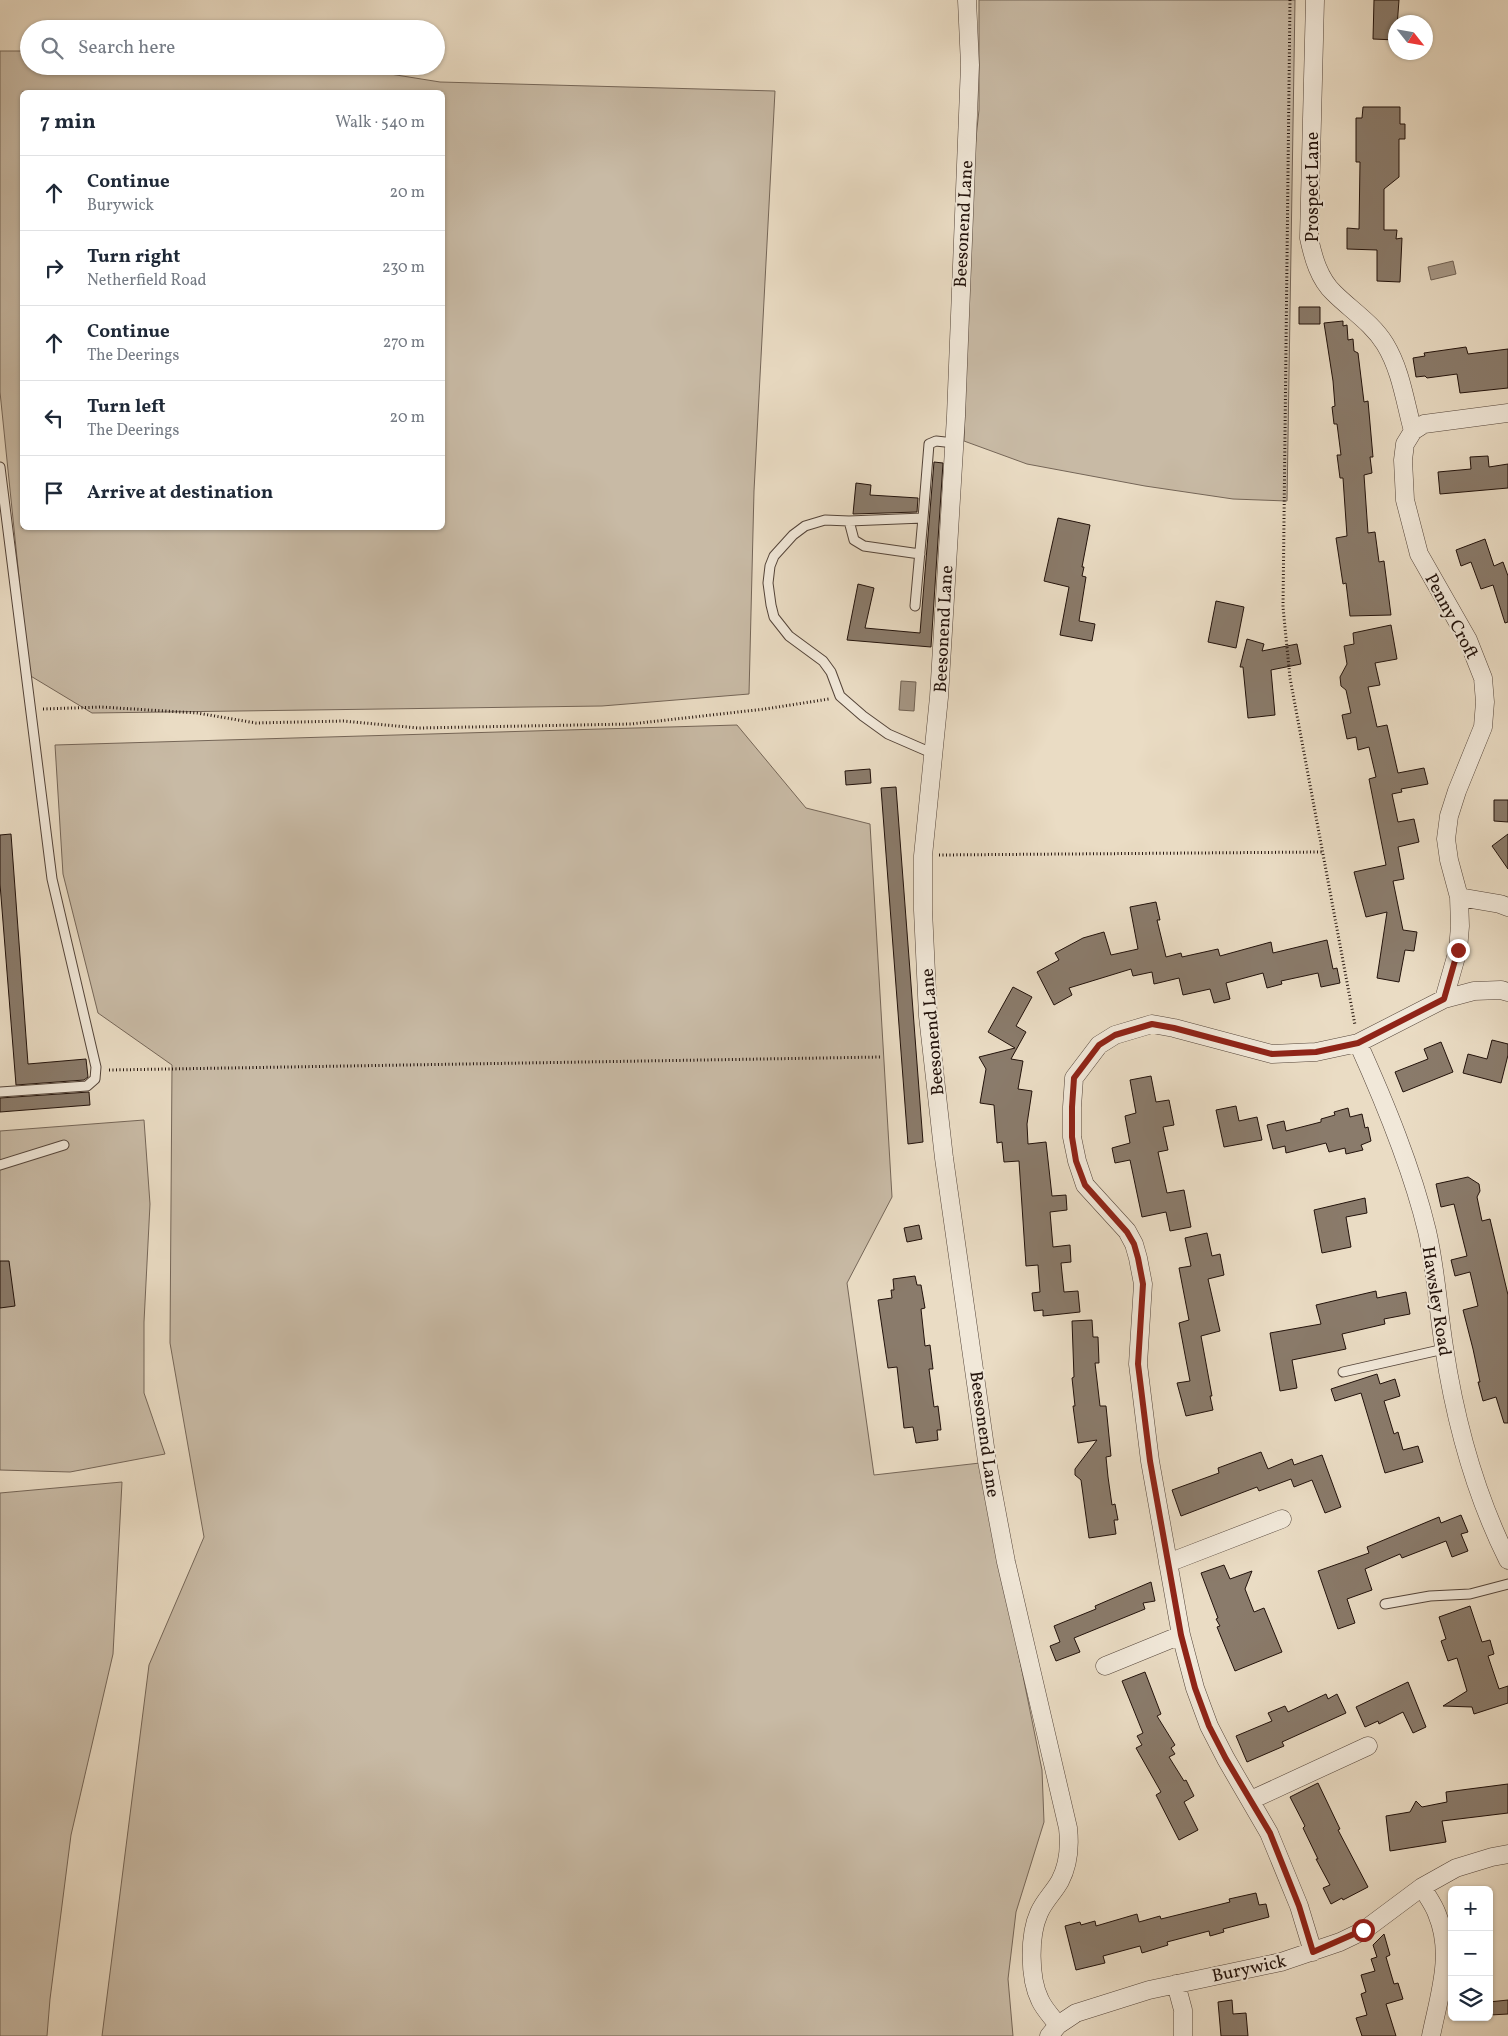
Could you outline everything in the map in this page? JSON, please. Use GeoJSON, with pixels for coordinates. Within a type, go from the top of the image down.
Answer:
{"type":"FeatureCollection","features":[{"type":"Feature","properties":{"kind":"street","name":"Beesonend Lane"},"geometry":{"type":"LineString","coordinates":[[967,0],[970,65],[954,444],[939,697],[923,856],[923,910],[928,1016],[944,1158],[987,1461],[1006,1562],[1070,1843],[1068,1861],[1061,1879],[1040,1912],[1035,1926],[1032,1946],[1035,1988],[1053,2030]]}},
{"type":"Feature","properties":{"kind":"street","name":"Prospect Lane"},"geometry":{"type":"LineString","coordinates":[[1315,0],[1309,238],[1313,258],[1332,291],[1368,323],[1384,343],[1396,365],[1413,431]]}},
{"type":"Feature","properties":{"kind":"street"},"geometry":{"type":"LineString","coordinates":[[1413,431],[1424,424],[1508,413]]}},
{"type":"Feature","properties":{"kind":"street","name":"Penny Croft"},"geometry":{"type":"LineString","coordinates":[[1413,431],[1405,444],[1403,460],[1405,492],[1419,554],[1468,640],[1483,678],[1485,702],[1483,727],[1449,816],[1446,839],[1449,860],[1460,897],[1458,950],[1444,999]]}},
{"type":"Feature","properties":{"kind":"street"},"geometry":{"type":"LineString","coordinates":[[1460,897],[1508,907]]}},
{"type":"Feature","properties":{"kind":"street"},"geometry":{"type":"LineString","coordinates":[[1313,1952],[1270,1833],[1226,1759],[1209,1726],[1195,1688],[1181,1635],[1150,1461],[1138,1364],[1143,1284],[1134,1244],[1127,1232],[1085,1185],[1076,1161],[1072,1137],[1074,1078],[1099,1045],[1115,1035],[1152,1024],[1272,1054],[1316,1052],[1358,1043],[1444,999],[1474,991],[1501,990],[1508,992]]}},
{"type":"Feature","properties":{"kind":"street","name":"Hawsley Road"},"geometry":{"type":"LineString","coordinates":[[1358,1043],[1386,1110],[1417,1195],[1434,1268],[1444,1348],[1462,1435],[1473,1473],[1508,1560]]}},
{"type":"Feature","properties":{"kind":"street"},"geometry":{"type":"LineString","coordinates":[[1168,1562],[1282,1519]]}},
{"type":"Feature","properties":{"kind":"street"},"geometry":{"type":"LineString","coordinates":[[1105,1666],[1181,1635]]}},
{"type":"Feature","properties":{"kind":"street"},"geometry":{"type":"LineString","coordinates":[[1251,1800],[1368,1746]]}},
{"type":"Feature","properties":{"kind":"street","name":"Burywick"},"geometry":{"type":"LineString","coordinates":[[1053,2030],[1076,2012],[1149,1990],[1281,1962],[1313,1952],[1363,1930],[1422,1887],[1456,1868],[1508,1854]]}},
{"type":"Feature","properties":{"kind":"street"},"geometry":{"type":"LineString","coordinates":[[1422,1887],[1437,1914],[1446,1954],[1444,1976],[1431,2036]]}},
{"type":"Feature","properties":{"kind":"street"},"geometry":{"type":"LineString","coordinates":[[1176,1984],[1182,2010],[1183,2036]]}},
{"type":"Feature","properties":{"kind":"lane"},"geometry":{"type":"LineString","coordinates":[[915,606],[928,444],[936,441],[954,444]]}},
{"type":"Feature","properties":{"kind":"lane"},"geometry":{"type":"LineString","coordinates":[[0,467],[52,879],[96,1067],[95,1079],[87,1086],[0,1092]]}},
{"type":"Feature","properties":{"kind":"lane"},"geometry":{"type":"LineString","coordinates":[[923,518],[825,520],[804,526],[774,556],[770,566],[768,583],[770,605],[774,617],[789,636],[823,661],[831,672],[840,696],[888,734],[934,754]]}},
{"type":"Feature","properties":{"kind":"lane"},"geometry":{"type":"LineString","coordinates":[[849,521],[854,540],[864,546],[920,554]]}},
{"type":"Feature","properties":{"kind":"lane"},"geometry":{"type":"LineString","coordinates":[[0,1165],[64,1145]]}},
{"type":"Feature","properties":{"kind":"lane"},"geometry":{"type":"LineString","coordinates":[[1343,1372],[1444,1348]]}},
{"type":"Feature","properties":{"kind":"lane"},"geometry":{"type":"LineString","coordinates":[[1385,1604],[1430,1596],[1470,1594],[1508,1584]]}},
{"type":"Feature","properties":{"kind":"path"},"geometry":{"type":"LineString","coordinates":[[1290,0],[1283,606],[1290,678],[1358,1043]]}},
{"type":"Feature","properties":{"kind":"path"},"geometry":{"type":"LineString","coordinates":[[30,710],[101,707],[197,713],[256,723],[344,722],[427,728],[631,724],[802,704],[840,696]]}},
{"type":"Feature","properties":{"kind":"path"},"geometry":{"type":"LineString","coordinates":[[923,856],[1323,852]]}},
{"type":"Feature","properties":{"kind":"path"},"geometry":{"type":"LineString","coordinates":[[96,1067],[123,1070],[881,1057]]}},
{"type":"Feature","properties":{"kind":"shaded area"},"geometry":{"type":"Polygon","coordinates":[[[979,0],[1295,0],[1287,501],[1233,499],[1145,486],[1027,464],[964,441],[971,185],[979,110],[979,0]]]}},
{"type":"Feature","properties":{"kind":"shaded area"},"geometry":{"type":"Polygon","coordinates":[[[0,51],[20,51],[20,75],[396,75],[440,82],[775,91],[754,491],[749,694],[602,706],[92,713],[29,675],[0,392],[0,51]]]}},
{"type":"Feature","properties":{"kind":"shaded area"},"geometry":{"type":"Polygon","coordinates":[[[1453,261],[1456,274],[1431,280],[1428,267],[1453,261]]]}},
{"type":"Feature","properties":{"kind":"shaded area"},"geometry":{"type":"Polygon","coordinates":[[[901,681],[916,682],[914,711],[899,710],[901,681]]]}},
{"type":"Feature","properties":{"kind":"shaded area"},"geometry":{"type":"Polygon","coordinates":[[[737,725],[806,808],[870,824],[892,1197],[847,1283],[874,1475],[980,1463],[1042,1770],[1044,1822],[1016,1912],[1008,1979],[1013,2036],[102,2036],[149,1665],[204,1537],[170,1343],[172,1065],[98,1013],[63,874],[55,745],[737,725]]]}},
{"type":"Feature","properties":{"kind":"shaded area"},"geometry":{"type":"Polygon","coordinates":[[[144,1120],[150,1204],[144,1322],[144,1393],[165,1454],[70,1472],[0,1470],[0,1131],[144,1120]]]}},
{"type":"Feature","properties":{"kind":"shaded area"},"geometry":{"type":"Polygon","coordinates":[[[122,1482],[113,1654],[71,1835],[47,2036],[0,2036],[0,1493],[122,1482]]]}},
{"type":"Feature","properties":{"kind":"building"},"geometry":{"type":"Polygon","coordinates":[[[1374,0],[1399,0],[1398,15],[1388,15],[1388,40],[1373,39],[1374,0]]]}},
{"type":"Feature","properties":{"kind":"building"},"geometry":{"type":"Polygon","coordinates":[[[1363,107],[1400,107],[1400,124],[1405,124],[1405,139],[1399,139],[1399,177],[1384,189],[1384,230],[1397,230],[1396,239],[1402,238],[1400,282],[1377,281],[1377,250],[1347,249],[1347,228],[1359,229],[1360,162],[1356,162],[1356,118],[1362,118],[1363,107]]]}},
{"type":"Feature","properties":{"kind":"building"},"geometry":{"type":"Polygon","coordinates":[[[1299,307],[1320,307],[1320,324],[1299,324],[1299,307]]]}},
{"type":"Feature","properties":{"kind":"building"},"geometry":{"type":"Polygon","coordinates":[[[1343,321],[1343,326],[1347,325],[1348,340],[1353,339],[1354,351],[1358,353],[1364,402],[1368,401],[1373,457],[1370,457],[1372,473],[1364,475],[1368,533],[1375,532],[1379,562],[1384,561],[1391,615],[1350,616],[1346,583],[1343,584],[1336,538],[1347,536],[1343,478],[1340,478],[1337,455],[1341,455],[1337,424],[1334,424],[1332,407],[1335,406],[1333,381],[1324,323],[1343,321]]]}},
{"type":"Feature","properties":{"kind":"building"},"geometry":{"type":"Polygon","coordinates":[[[1466,347],[1468,354],[1508,349],[1508,388],[1460,393],[1457,374],[1427,378],[1425,376],[1416,377],[1413,358],[1425,356],[1424,353],[1466,347]]]}},
{"type":"Feature","properties":{"kind":"building"},"geometry":{"type":"Polygon","coordinates":[[[1488,456],[1489,467],[1508,464],[1508,488],[1440,494],[1438,472],[1471,469],[1470,457],[1488,456]]]}},
{"type":"Feature","properties":{"kind":"building"},"geometry":{"type":"Polygon","coordinates":[[[934,462],[943,463],[931,647],[847,640],[858,584],[874,588],[865,628],[920,633],[934,462]]]}},
{"type":"Feature","properties":{"kind":"building"},"geometry":{"type":"Polygon","coordinates":[[[856,483],[871,485],[870,495],[918,498],[917,512],[853,514],[856,483]]]}},
{"type":"Feature","properties":{"kind":"building"},"geometry":{"type":"Polygon","coordinates":[[[1058,518],[1090,525],[1082,567],[1084,567],[1082,576],[1086,577],[1079,621],[1095,624],[1092,641],[1060,635],[1069,587],[1044,581],[1058,518]]]}},
{"type":"Feature","properties":{"kind":"building"},"geometry":{"type":"Polygon","coordinates":[[[1485,539],[1494,566],[1503,562],[1508,576],[1508,622],[1505,623],[1493,585],[1481,589],[1471,562],[1461,566],[1456,550],[1485,539]]]}},
{"type":"Feature","properties":{"kind":"building"},"geometry":{"type":"Polygon","coordinates":[[[1216,601],[1244,607],[1236,648],[1208,642],[1216,601]]]}},
{"type":"Feature","properties":{"kind":"building"},"geometry":{"type":"Polygon","coordinates":[[[1391,625],[1397,659],[1375,663],[1380,685],[1368,687],[1377,727],[1387,725],[1398,773],[1424,768],[1428,784],[1401,789],[1402,792],[1392,794],[1398,822],[1414,819],[1419,842],[1398,847],[1404,879],[1393,881],[1403,930],[1417,932],[1414,951],[1405,950],[1399,982],[1377,978],[1387,912],[1366,917],[1354,872],[1386,865],[1369,779],[1376,777],[1369,747],[1358,750],[1356,737],[1347,739],[1342,715],[1351,713],[1346,690],[1341,686],[1340,677],[1347,664],[1344,646],[1354,644],[1353,633],[1391,625]]]}},
{"type":"Feature","properties":{"kind":"building"},"geometry":{"type":"Polygon","coordinates":[[[1247,639],[1264,644],[1262,651],[1297,644],[1301,664],[1271,670],[1275,715],[1248,718],[1243,667],[1240,667],[1247,639]]]}},
{"type":"Feature","properties":{"kind":"building"},"geometry":{"type":"Polygon","coordinates":[[[870,769],[871,783],[846,785],[845,771],[870,769]]]}},
{"type":"Feature","properties":{"kind":"building"},"geometry":{"type":"Polygon","coordinates":[[[896,787],[923,1142],[908,1144],[881,788],[896,787]]]}},
{"type":"Feature","properties":{"kind":"building"},"geometry":{"type":"Polygon","coordinates":[[[1494,800],[1508,800],[1508,822],[1494,821],[1494,800]]]}},
{"type":"Feature","properties":{"kind":"building"},"geometry":{"type":"Polygon","coordinates":[[[11,834],[28,1064],[86,1059],[88,1077],[84,1080],[16,1085],[0,884],[0,835],[11,834]]]}},
{"type":"Feature","properties":{"kind":"building"},"geometry":{"type":"Polygon","coordinates":[[[1508,834],[1508,869],[1492,846],[1508,834]]]}},
{"type":"Feature","properties":{"kind":"building"},"geometry":{"type":"Polygon","coordinates":[[[1156,902],[1160,920],[1157,920],[1166,957],[1181,953],[1182,957],[1218,949],[1220,956],[1271,942],[1273,953],[1327,940],[1333,969],[1337,968],[1340,983],[1321,987],[1318,973],[1281,981],[1282,984],[1267,988],[1263,973],[1226,983],[1230,999],[1214,1003],[1210,989],[1183,995],[1179,978],[1154,984],[1152,972],[1133,976],[1131,969],[1069,988],[1072,995],[1054,1005],[1037,972],[1059,960],[1055,953],[1083,938],[1104,932],[1111,955],[1138,949],[1130,907],[1156,902]]]}},
{"type":"Feature","properties":{"kind":"building"},"geometry":{"type":"Polygon","coordinates":[[[1013,987],[1032,997],[1016,1026],[1026,1032],[1011,1059],[1023,1061],[1018,1089],[1032,1091],[1027,1124],[1028,1144],[1046,1142],[1052,1196],[1066,1195],[1067,1210],[1050,1212],[1053,1247],[1070,1245],[1071,1262],[1061,1263],[1064,1292],[1078,1291],[1080,1312],[1043,1316],[1043,1310],[1034,1311],[1032,1293],[1040,1292],[1038,1265],[1026,1266],[1019,1161],[1004,1162],[1002,1142],[997,1143],[994,1105],[980,1103],[986,1069],[979,1057],[1015,1048],[988,1032],[1013,987]]]}},
{"type":"Feature","properties":{"kind":"building"},"geometry":{"type":"Polygon","coordinates":[[[1492,1040],[1508,1044],[1508,1055],[1501,1083],[1463,1073],[1468,1054],[1487,1059],[1492,1040]]]}},
{"type":"Feature","properties":{"kind":"building"},"geometry":{"type":"Polygon","coordinates":[[[1441,1042],[1453,1072],[1403,1092],[1395,1072],[1428,1059],[1424,1049],[1441,1042]]]}},
{"type":"Feature","properties":{"kind":"building"},"geometry":{"type":"Polygon","coordinates":[[[1151,1076],[1156,1102],[1169,1100],[1174,1125],[1163,1127],[1168,1150],[1158,1152],[1167,1193],[1184,1190],[1191,1227],[1170,1231],[1166,1212],[1142,1217],[1130,1160],[1115,1163],[1112,1148],[1130,1143],[1125,1116],[1136,1113],[1130,1080],[1151,1076]]]}},
{"type":"Feature","properties":{"kind":"building"},"geometry":{"type":"Polygon","coordinates":[[[89,1092],[90,1105],[0,1112],[0,1098],[89,1092]]]}},
{"type":"Feature","properties":{"kind":"building"},"geometry":{"type":"Polygon","coordinates":[[[1236,1106],[1239,1121],[1257,1117],[1262,1140],[1224,1147],[1216,1110],[1236,1106]]]}},
{"type":"Feature","properties":{"kind":"building"},"geometry":{"type":"Polygon","coordinates":[[[1348,1108],[1350,1117],[1362,1114],[1365,1128],[1368,1127],[1371,1141],[1361,1145],[1363,1150],[1346,1154],[1345,1148],[1329,1152],[1326,1143],[1286,1153],[1285,1146],[1273,1149],[1267,1125],[1284,1121],[1286,1131],[1321,1122],[1321,1119],[1335,1115],[1334,1112],[1348,1108]]]}},
{"type":"Feature","properties":{"kind":"building"},"geometry":{"type":"Polygon","coordinates":[[[1468,1177],[1479,1184],[1480,1191],[1477,1197],[1482,1221],[1490,1219],[1508,1295],[1508,1423],[1504,1423],[1496,1397],[1483,1401],[1463,1310],[1478,1306],[1470,1272],[1455,1276],[1451,1260],[1467,1256],[1454,1204],[1441,1207],[1436,1184],[1468,1177]]]}},
{"type":"Feature","properties":{"kind":"building"},"geometry":{"type":"Polygon","coordinates":[[[1365,1198],[1367,1213],[1346,1217],[1351,1247],[1322,1253],[1314,1210],[1365,1198]]]}},
{"type":"Feature","properties":{"kind":"building"},"geometry":{"type":"Polygon","coordinates":[[[919,1225],[922,1239],[907,1242],[904,1228],[919,1225]]]}},
{"type":"Feature","properties":{"kind":"building"},"geometry":{"type":"Polygon","coordinates":[[[1207,1233],[1212,1256],[1220,1254],[1224,1275],[1208,1279],[1220,1331],[1201,1336],[1213,1410],[1186,1416],[1177,1383],[1190,1381],[1179,1323],[1189,1320],[1179,1268],[1191,1266],[1185,1238],[1207,1233]]]}},
{"type":"Feature","properties":{"kind":"building"},"geometry":{"type":"Polygon","coordinates":[[[0,1261],[9,1261],[15,1306],[0,1308],[0,1261]]]}},
{"type":"Feature","properties":{"kind":"building"},"geometry":{"type":"Polygon","coordinates":[[[915,1276],[917,1285],[921,1285],[925,1308],[921,1309],[925,1346],[930,1345],[933,1369],[929,1369],[934,1407],[938,1406],[941,1430],[937,1430],[938,1440],[916,1443],[913,1427],[904,1428],[897,1367],[888,1368],[878,1300],[892,1298],[891,1290],[894,1290],[893,1279],[915,1276]]]}},
{"type":"Feature","properties":{"kind":"building"},"geometry":{"type":"Polygon","coordinates":[[[1376,1291],[1377,1298],[1406,1292],[1410,1314],[1384,1319],[1385,1324],[1342,1334],[1346,1349],[1292,1360],[1297,1388],[1280,1391],[1270,1333],[1321,1324],[1316,1305],[1376,1291]]]}},
{"type":"Feature","properties":{"kind":"building"},"geometry":{"type":"Polygon","coordinates":[[[1092,1320],[1093,1337],[1098,1337],[1099,1363],[1095,1363],[1100,1406],[1106,1406],[1111,1456],[1106,1457],[1108,1477],[1112,1505],[1115,1504],[1118,1520],[1114,1520],[1116,1534],[1089,1538],[1081,1480],[1075,1475],[1075,1469],[1097,1440],[1078,1443],[1073,1406],[1075,1406],[1072,1378],[1074,1377],[1072,1321],[1092,1320]]]}},
{"type":"Feature","properties":{"kind":"building"},"geometry":{"type":"Polygon","coordinates":[[[1377,1374],[1380,1384],[1395,1379],[1400,1396],[1384,1401],[1394,1434],[1398,1432],[1403,1450],[1418,1446],[1423,1462],[1385,1473],[1361,1393],[1335,1401],[1331,1389],[1377,1374]]]}},
{"type":"Feature","properties":{"kind":"building"},"geometry":{"type":"Polygon","coordinates":[[[1261,1452],[1268,1469],[1292,1459],[1294,1465],[1322,1455],[1341,1507],[1325,1513],[1312,1480],[1294,1487],[1291,1479],[1259,1491],[1257,1487],[1181,1516],[1172,1490],[1219,1473],[1218,1468],[1261,1452]]]}},
{"type":"Feature","properties":{"kind":"building"},"geometry":{"type":"Polygon","coordinates":[[[1461,1515],[1468,1532],[1461,1534],[1468,1551],[1452,1557],[1446,1541],[1402,1558],[1400,1554],[1365,1569],[1372,1590],[1347,1599],[1355,1623],[1338,1629],[1318,1571],[1369,1553],[1367,1547],[1439,1517],[1441,1523],[1461,1515]]]}},
{"type":"Feature","properties":{"kind":"building"},"geometry":{"type":"Polygon","coordinates":[[[1224,1565],[1230,1579],[1252,1571],[1245,1589],[1254,1612],[1264,1608],[1282,1652],[1235,1671],[1217,1627],[1220,1626],[1216,1619],[1218,1618],[1201,1573],[1224,1565]]]}},
{"type":"Feature","properties":{"kind":"building"},"geometry":{"type":"Polygon","coordinates":[[[1151,1582],[1155,1601],[1143,1603],[1145,1609],[1074,1638],[1080,1652],[1056,1661],[1050,1646],[1060,1642],[1054,1626],[1096,1609],[1095,1606],[1151,1582]]]}},
{"type":"Feature","properties":{"kind":"building"},"geometry":{"type":"Polygon","coordinates":[[[1470,1606],[1482,1642],[1490,1640],[1494,1654],[1488,1656],[1499,1689],[1508,1686],[1508,1703],[1474,1714],[1472,1707],[1443,1706],[1467,1691],[1457,1658],[1448,1661],[1441,1641],[1446,1639],[1439,1617],[1470,1606]]]}},
{"type":"Feature","properties":{"kind":"building"},"geometry":{"type":"Polygon","coordinates":[[[1145,1672],[1161,1714],[1157,1716],[1175,1745],[1171,1748],[1175,1754],[1169,1757],[1184,1781],[1186,1780],[1194,1796],[1184,1802],[1198,1830],[1179,1840],[1156,1795],[1161,1792],[1136,1748],[1142,1745],[1137,1736],[1143,1733],[1122,1681],[1145,1672]]]}},
{"type":"Feature","properties":{"kind":"building"},"geometry":{"type":"Polygon","coordinates":[[[1408,1682],[1426,1727],[1413,1733],[1403,1712],[1379,1724],[1378,1721],[1365,1727],[1356,1707],[1408,1682]]]}},
{"type":"Feature","properties":{"kind":"building"},"geometry":{"type":"Polygon","coordinates":[[[1326,1694],[1328,1699],[1337,1694],[1346,1713],[1282,1742],[1284,1746],[1247,1762],[1236,1736],[1272,1721],[1268,1713],[1285,1706],[1288,1712],[1326,1694]]]}},
{"type":"Feature","properties":{"kind":"building"},"geometry":{"type":"Polygon","coordinates":[[[1318,1783],[1340,1829],[1338,1830],[1368,1887],[1331,1904],[1323,1888],[1330,1885],[1316,1859],[1318,1859],[1303,1828],[1305,1826],[1290,1797],[1318,1783]]]}},
{"type":"Feature","properties":{"kind":"building"},"geometry":{"type":"Polygon","coordinates":[[[1508,1784],[1508,1813],[1442,1821],[1446,1842],[1390,1851],[1386,1816],[1410,1812],[1416,1801],[1422,1807],[1447,1802],[1446,1792],[1508,1784]]]}},
{"type":"Feature","properties":{"kind":"building"},"geometry":{"type":"Polygon","coordinates":[[[1256,1893],[1259,1905],[1266,1904],[1269,1917],[1223,1929],[1224,1932],[1210,1936],[1209,1931],[1167,1942],[1168,1945],[1142,1953],[1140,1946],[1103,1956],[1105,1963],[1076,1970],[1065,1926],[1080,1922],[1081,1925],[1095,1921],[1096,1926],[1137,1914],[1139,1922],[1160,1916],[1161,1919],[1230,1902],[1229,1899],[1256,1893]]]}},
{"type":"Feature","properties":{"kind":"building"},"geometry":{"type":"Polygon","coordinates":[[[1384,1934],[1390,1955],[1386,1957],[1394,1984],[1398,1983],[1403,1999],[1386,2004],[1396,2036],[1362,2036],[1356,2018],[1367,2015],[1361,1994],[1366,1992],[1361,1975],[1375,1971],[1371,1959],[1377,1957],[1373,1945],[1384,1934]]]}},
{"type":"Feature","properties":{"kind":"building"},"geometry":{"type":"Polygon","coordinates":[[[1232,2000],[1233,2014],[1246,2013],[1248,2036],[1221,2036],[1218,2002],[1232,2000]]]}},
{"type":"Feature","properties":{"kind":"building"},"geometry":{"type":"Polygon","coordinates":[[[1508,2000],[1508,2014],[1493,2015],[1493,2002],[1508,2000]]]}},
{"type":"Feature","properties":{"kind":"route"},"geometry":{"type":"LineString","coordinates":[[1363,1930],[1340,1942],[1313,1952],[1299,1906],[1270,1833],[1226,1759],[1209,1726],[1195,1688],[1181,1635],[1150,1461],[1138,1364],[1143,1284],[1138,1258],[1134,1244],[1127,1232],[1085,1185],[1076,1161],[1072,1137],[1074,1078],[1099,1045],[1115,1035],[1152,1024],[1272,1054],[1316,1052],[1358,1043],[1444,999],[1458,950]]}}]}
